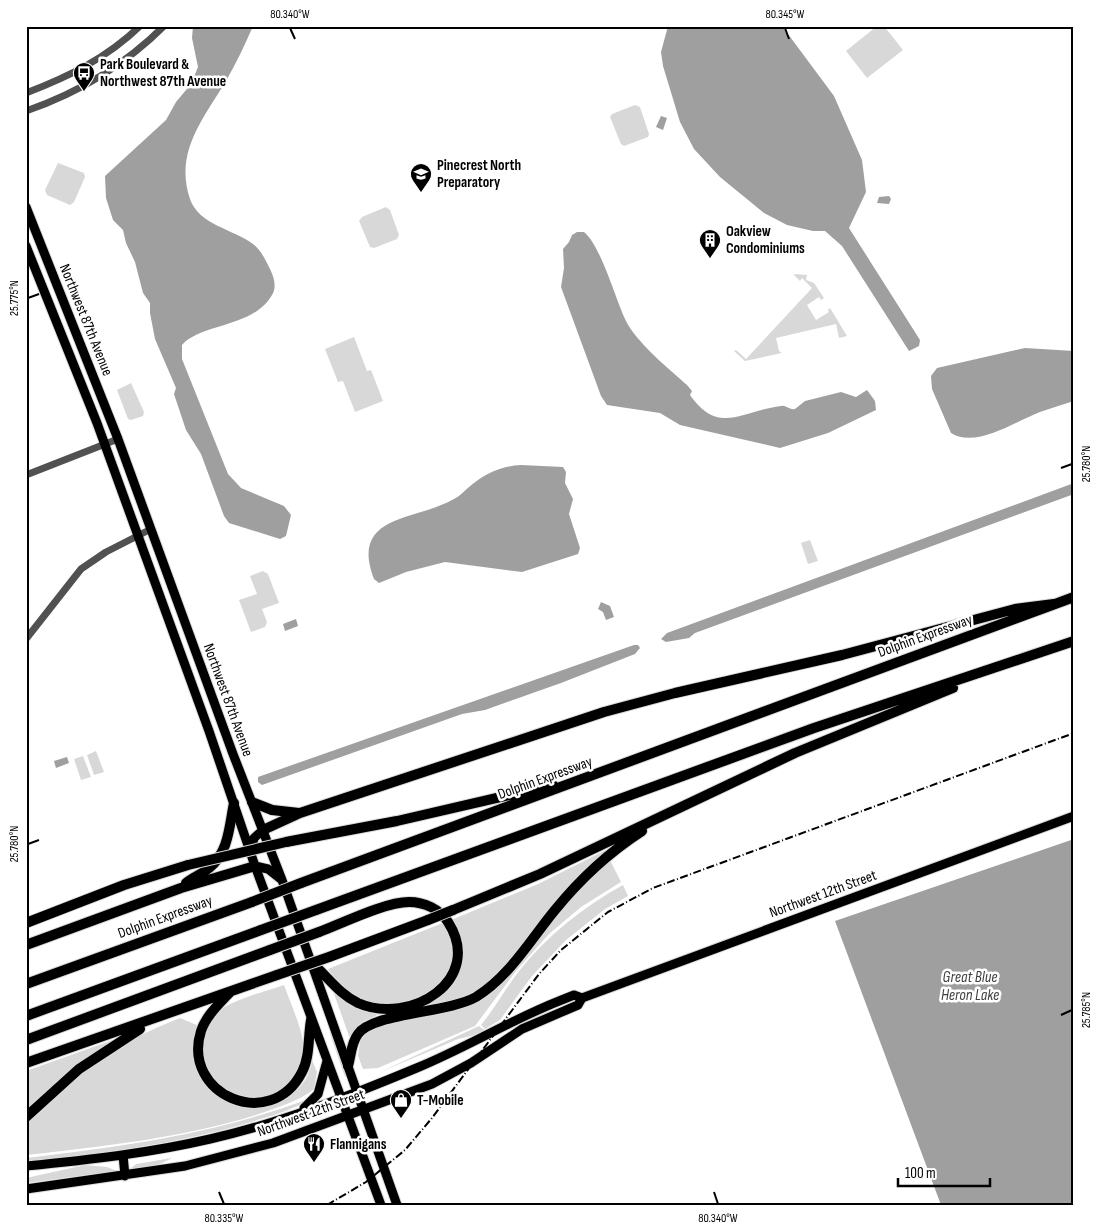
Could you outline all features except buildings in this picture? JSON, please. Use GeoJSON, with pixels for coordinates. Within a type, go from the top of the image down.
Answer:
{"type":"FeatureCollection","features":[{"type":"Feature","properties":{"kind":"highway","name":"Dolphin Expressway"},"geometry":{"type":"LineString","coordinates":[[26,984],[589,778],[1074,597]]}},
{"type":"Feature","properties":{"kind":"highway"},"geometry":{"type":"LineString","coordinates":[[263,830],[300,814],[604,712],[675,693],[842,655],[1015,609],[1054,604]]}},
{"type":"Feature","properties":{"kind":"highway"},"geometry":{"type":"LineString","coordinates":[[26,1016],[814,728],[1074,641]]}},
{"type":"Feature","properties":{"kind":"highway"},"geometry":{"type":"LineString","coordinates":[[26,1063],[160,1018],[453,910],[540,874],[695,799],[834,736],[1049,650]]}},
{"type":"Feature","properties":{"kind":"highway"},"geometry":{"type":"LineString","coordinates":[[26,923],[124,885],[188,865],[286,842],[397,821],[589,778]]}},
{"type":"Feature","properties":{"kind":"highway"},"geometry":{"type":"LineString","coordinates":[[348,1066],[356,1036],[367,1026],[383,1020],[444,1009],[470,1000],[484,991],[506,970],[574,887],[598,863],[621,844],[684,809],[695,799]]}},
{"type":"Feature","properties":{"kind":"highway"},"geometry":{"type":"LineString","coordinates":[[252,802],[272,810],[300,814]]}},
{"type":"Feature","properties":{"kind":"highway"},"geometry":{"type":"LineString","coordinates":[[181,888],[209,869],[220,857],[227,840],[234,804]]}},
{"type":"Feature","properties":{"kind":"highway"},"geometry":{"type":"LineString","coordinates":[[26,945],[181,888],[255,866]]}},
{"type":"Feature","properties":{"kind":"highway"},"geometry":{"type":"LineString","coordinates":[[26,1041],[56,1028],[399,903],[419,903],[439,912],[454,930],[459,954],[457,965],[451,978],[432,996],[413,1006],[391,1010],[371,1007],[354,1001],[338,990],[312,964]]}},
{"type":"Feature","properties":{"kind":"highway"},"geometry":{"type":"LineString","coordinates":[[230,992],[206,1020],[201,1030],[198,1050],[206,1078],[218,1091],[234,1100],[254,1104],[265,1102],[276,1098],[291,1088],[306,1064],[311,1020]]}},
{"type":"Feature","properties":{"kind":"highway"},"geometry":{"type":"LineString","coordinates":[[26,1117],[85,1064],[114,1044],[160,1018]]}},
{"type":"Feature","properties":{"kind":"main road","name":"Northwest 87th Avenue"},"geometry":{"type":"LineString","coordinates":[[26,207],[29,220],[118,439],[282,880],[397,1205]]}},
{"type":"Feature","properties":{"kind":"main road","name":"Northwest 87th Avenue"},"geometry":{"type":"LineString","coordinates":[[26,246],[105,445],[255,866],[381,1205]]}},
{"type":"Feature","properties":{"kind":"main road","name":"Northwest 12th Street"},"geometry":{"type":"LineString","coordinates":[[26,1189],[185,1166],[242,1152],[307,1131],[442,1079],[522,1029],[578,1005],[582,998],[1074,816]]}},
{"type":"Feature","properties":{"kind":"main road"},"geometry":{"type":"LineString","coordinates":[[251,853],[254,838],[263,830]]}},
{"type":"Feature","properties":{"kind":"main road"},"geometry":{"type":"LineString","coordinates":[[255,866],[268,869],[282,880]]}},
{"type":"Feature","properties":{"kind":"main road","name":"Northwest 12th Street"},"geometry":{"type":"LineString","coordinates":[[26,1166],[123,1155],[212,1139],[300,1112],[356,1092],[435,1060],[548,1005],[574,995],[582,998]]}},
{"type":"Feature","properties":{"kind":"main road"},"geometry":{"type":"LineString","coordinates":[[300,1112],[318,1094],[327,1061]]}},
{"type":"Feature","properties":{"kind":"main road"},"geometry":{"type":"LineString","coordinates":[[123,1155],[126,1176]]}},
{"type":"Feature","properties":{"kind":"street"},"geometry":{"type":"LineString","coordinates":[[26,93],[78,70],[112,49],[140,26]]}},
{"type":"Feature","properties":{"kind":"street"},"geometry":{"type":"LineString","coordinates":[[26,111],[91,82],[130,56],[164,26]]}},
{"type":"Feature","properties":{"kind":"street"},"geometry":{"type":"LineString","coordinates":[[78,70],[91,82]]}},
{"type":"Feature","properties":{"kind":"street"},"geometry":{"type":"LineString","coordinates":[[26,475],[118,439]]}},
{"type":"Feature","properties":{"kind":"street"},"geometry":{"type":"LineString","coordinates":[[26,639],[81,569],[106,552],[151,529]]}},
{"type":"Feature","properties":{"kind":"shaded area"},"geometry":{"type":"Polygon","coordinates":[[[877,26],[884,26],[903,50],[867,78],[846,51],[877,26]]]}},
{"type":"Feature","properties":{"kind":"shaded area"},"geometry":{"type":"Polygon","coordinates":[[[635,105],[640,107],[649,134],[648,137],[624,146],[621,144],[610,117],[612,114],[635,105]]]}},
{"type":"Feature","properties":{"kind":"shaded area"},"geometry":{"type":"Polygon","coordinates":[[[58,163],[84,173],[85,177],[74,202],[70,205],[47,195],[45,190],[58,163]]]}},
{"type":"Feature","properties":{"kind":"shaded area"},"geometry":{"type":"Polygon","coordinates":[[[386,207],[390,210],[399,235],[397,239],[374,248],[370,247],[359,221],[362,217],[386,207]]]}},
{"type":"Feature","properties":{"kind":"shaded area"},"geometry":{"type":"Polygon","coordinates":[[[795,274],[807,275],[806,280],[814,283],[824,298],[821,300],[819,297],[807,305],[816,320],[829,312],[830,308],[847,336],[839,338],[836,324],[776,338],[779,351],[782,353],[745,361],[734,351],[736,350],[746,359],[812,288],[802,278],[800,281],[795,274]]]}},
{"type":"Feature","properties":{"kind":"shaded area"},"geometry":{"type":"Polygon","coordinates":[[[354,337],[367,371],[371,370],[383,401],[355,412],[343,381],[338,382],[325,349],[354,337]]]}},
{"type":"Feature","properties":{"kind":"shaded area"},"geometry":{"type":"Polygon","coordinates":[[[131,383],[144,412],[143,416],[131,420],[128,419],[117,390],[131,383]]]}},
{"type":"Feature","properties":{"kind":"shaded area"},"geometry":{"type":"Polygon","coordinates":[[[810,540],[818,561],[808,564],[801,543],[810,540]]]}},
{"type":"Feature","properties":{"kind":"shaded area"},"geometry":{"type":"Polygon","coordinates":[[[263,571],[268,574],[279,603],[262,609],[267,622],[265,627],[251,632],[239,600],[257,594],[250,576],[263,571]]]}},
{"type":"Feature","properties":{"kind":"shaded area"},"geometry":{"type":"Polygon","coordinates":[[[96,751],[104,772],[94,775],[87,755],[96,751]]]}},
{"type":"Feature","properties":{"kind":"shaded area"},"geometry":{"type":"Polygon","coordinates":[[[83,756],[91,777],[81,780],[74,759],[83,756]]]}},
{"type":"Feature","properties":{"kind":"shaded area"},"geometry":{"type":"Polygon","coordinates":[[[610,848],[492,981],[469,996],[424,1010],[423,1006],[462,956],[460,936],[451,920],[538,884],[610,848]]]}},
{"type":"Feature","properties":{"kind":"shaded area"},"geometry":{"type":"Polygon","coordinates":[[[609,858],[621,882],[581,907],[549,934],[516,971],[475,1026],[378,1068],[363,1069],[358,1056],[360,1041],[358,1039],[367,1029],[479,999],[576,890],[609,858]]]}},
{"type":"Feature","properties":{"kind":"shaded area"},"geometry":{"type":"Polygon","coordinates":[[[623,885],[628,896],[605,909],[566,940],[532,976],[500,1020],[485,1029],[481,1025],[519,971],[542,945],[580,912],[623,885]]]}},
{"type":"Feature","properties":{"kind":"shaded area"},"geometry":{"type":"Polygon","coordinates":[[[445,922],[452,932],[454,939],[454,959],[447,975],[435,988],[419,997],[401,1003],[382,1004],[363,1001],[344,991],[328,969],[445,922]]]}},
{"type":"Feature","properties":{"kind":"shaded area"},"geometry":{"type":"Polygon","coordinates":[[[284,985],[304,1044],[302,1064],[282,1089],[267,1097],[250,1098],[234,1095],[220,1087],[210,1075],[204,1059],[206,1030],[216,1014],[223,1008],[245,998],[284,985]]]}},
{"type":"Feature","properties":{"kind":"shaded area"},"geometry":{"type":"Polygon","coordinates":[[[333,991],[378,1013],[376,1016],[364,1021],[349,1036],[333,991]]]}},
{"type":"Feature","properties":{"kind":"shaded area"},"geometry":{"type":"Polygon","coordinates":[[[180,1018],[199,1026],[194,1047],[196,1066],[204,1082],[217,1095],[233,1103],[251,1107],[271,1104],[290,1095],[298,1088],[307,1076],[312,1060],[317,1072],[314,1089],[294,1101],[259,1114],[202,1129],[144,1140],[26,1155],[26,1122],[70,1081],[97,1060],[120,1046],[180,1018]]]}},
{"type":"Feature","properties":{"kind":"shaded area"},"geometry":{"type":"Polygon","coordinates":[[[479,1026],[487,1032],[458,1039],[378,1073],[479,1026]]]}},
{"type":"Feature","properties":{"kind":"shaded area"},"geometry":{"type":"Polygon","coordinates":[[[329,1031],[334,1040],[345,1077],[329,1031]]]}},
{"type":"Feature","properties":{"kind":"shaded area"},"geometry":{"type":"Polygon","coordinates":[[[113,1041],[26,1111],[26,1071],[113,1041]]]}},
{"type":"Feature","properties":{"kind":"shaded area"},"geometry":{"type":"Polygon","coordinates":[[[311,1098],[281,1113],[193,1137],[110,1151],[26,1161],[26,1158],[100,1149],[206,1130],[241,1121],[311,1098]]]}},
{"type":"Feature","properties":{"kind":"shaded area"},"geometry":{"type":"Polygon","coordinates":[[[172,1158],[158,1165],[129,1170],[136,1164],[172,1158]]]}},
{"type":"Feature","properties":{"kind":"shaded area"},"geometry":{"type":"Polygon","coordinates":[[[85,1165],[107,1167],[117,1171],[26,1183],[26,1178],[85,1165]]]}},
{"type":"Feature","properties":{"kind":"water"},"geometry":{"type":"Polygon","coordinates":[[[193,26],[253,26],[230,74],[194,136],[186,166],[186,182],[194,208],[217,226],[253,244],[265,259],[275,285],[272,295],[253,314],[202,333],[182,345],[182,359],[228,474],[241,488],[284,506],[291,515],[286,536],[280,539],[229,523],[224,516],[201,454],[186,430],[174,394],[176,388],[155,339],[150,303],[143,293],[135,262],[126,243],[123,230],[113,220],[106,198],[105,176],[166,120],[176,102],[191,84],[198,67],[192,38],[193,26]]]}},
{"type":"Feature","properties":{"kind":"water"},"geometry":{"type":"Polygon","coordinates":[[[668,26],[782,26],[834,96],[862,160],[866,192],[849,228],[920,340],[919,346],[909,351],[842,246],[825,231],[813,231],[787,225],[764,213],[720,177],[694,149],[680,122],[663,66],[661,52],[668,26]]]}},
{"type":"Feature","properties":{"kind":"water"},"geometry":{"type":"Polygon","coordinates":[[[661,116],[667,118],[663,130],[656,127],[661,116]]]}},
{"type":"Feature","properties":{"kind":"water"},"geometry":{"type":"Polygon","coordinates":[[[889,196],[891,199],[889,204],[877,203],[879,197],[889,196]]]}},
{"type":"Feature","properties":{"kind":"water"},"geometry":{"type":"Polygon","coordinates":[[[577,232],[584,232],[596,249],[631,329],[654,355],[687,385],[692,391],[690,395],[711,415],[731,418],[781,406],[795,409],[805,401],[841,392],[856,397],[867,390],[875,401],[876,410],[828,433],[780,448],[680,425],[660,413],[607,405],[601,396],[561,287],[564,268],[563,249],[572,235],[577,232]]]}},
{"type":"Feature","properties":{"kind":"water"},"geometry":{"type":"Polygon","coordinates":[[[1025,348],[1074,351],[1074,401],[1040,412],[984,436],[961,437],[951,433],[932,389],[931,376],[937,368],[1025,348]]]}},
{"type":"Feature","properties":{"kind":"water"},"geometry":{"type":"Polygon","coordinates":[[[521,465],[563,467],[566,472],[565,483],[573,499],[569,514],[580,548],[578,554],[522,572],[445,562],[406,572],[379,583],[374,579],[369,558],[371,542],[378,531],[390,523],[454,499],[475,482],[493,472],[521,465]]]}},
{"type":"Feature","properties":{"kind":"water"},"geometry":{"type":"Polygon","coordinates":[[[1074,483],[1074,494],[695,633],[689,638],[666,642],[661,639],[667,633],[1074,483]]]}},
{"type":"Feature","properties":{"kind":"water"},"geometry":{"type":"Polygon","coordinates":[[[601,602],[610,606],[614,617],[606,620],[603,612],[598,609],[601,602]]]}},
{"type":"Feature","properties":{"kind":"water"},"geometry":{"type":"Polygon","coordinates":[[[296,619],[298,626],[285,631],[283,624],[296,619]]]}},
{"type":"Feature","properties":{"kind":"water"},"geometry":{"type":"Polygon","coordinates":[[[638,645],[640,648],[635,654],[561,683],[485,710],[462,714],[262,785],[258,782],[258,777],[638,645]]]}},
{"type":"Feature","properties":{"kind":"water"},"geometry":{"type":"Polygon","coordinates":[[[67,757],[69,763],[56,768],[54,761],[67,757]]]}},
{"type":"Feature","properties":{"kind":"water","name":"Great Blue Heron Lake"},"geometry":{"type":"Polygon","coordinates":[[[1074,839],[1074,1205],[941,1205],[835,921],[1074,839]]]}},
{"type":"Feature","properties":{"kind":"railway"},"geometry":{"type":"LineString","coordinates":[[327,1205],[366,1182],[405,1150],[432,1118],[539,974],[561,950],[608,912],[653,888],[1074,733]]}},
{"type":"Feature","properties":{"kind":"place","name":"Park Boulevard & Northwest 87th Avenue"},"geometry":{"type":"Point","coordinates":[84,92]}},
{"type":"Feature","properties":{"kind":"place","name":"Pinecrest North Preparatory"},"geometry":{"type":"Point","coordinates":[421,193]}},
{"type":"Feature","properties":{"kind":"place","name":"Oakview Condominiums"},"geometry":{"type":"Point","coordinates":[710,259]}},
{"type":"Feature","properties":{"kind":"place","name":"T-Mobile"},"geometry":{"type":"Point","coordinates":[401,1119]}},
{"type":"Feature","properties":{"kind":"place","name":"Flannigans"},"geometry":{"type":"Point","coordinates":[314,1163]}}]}
